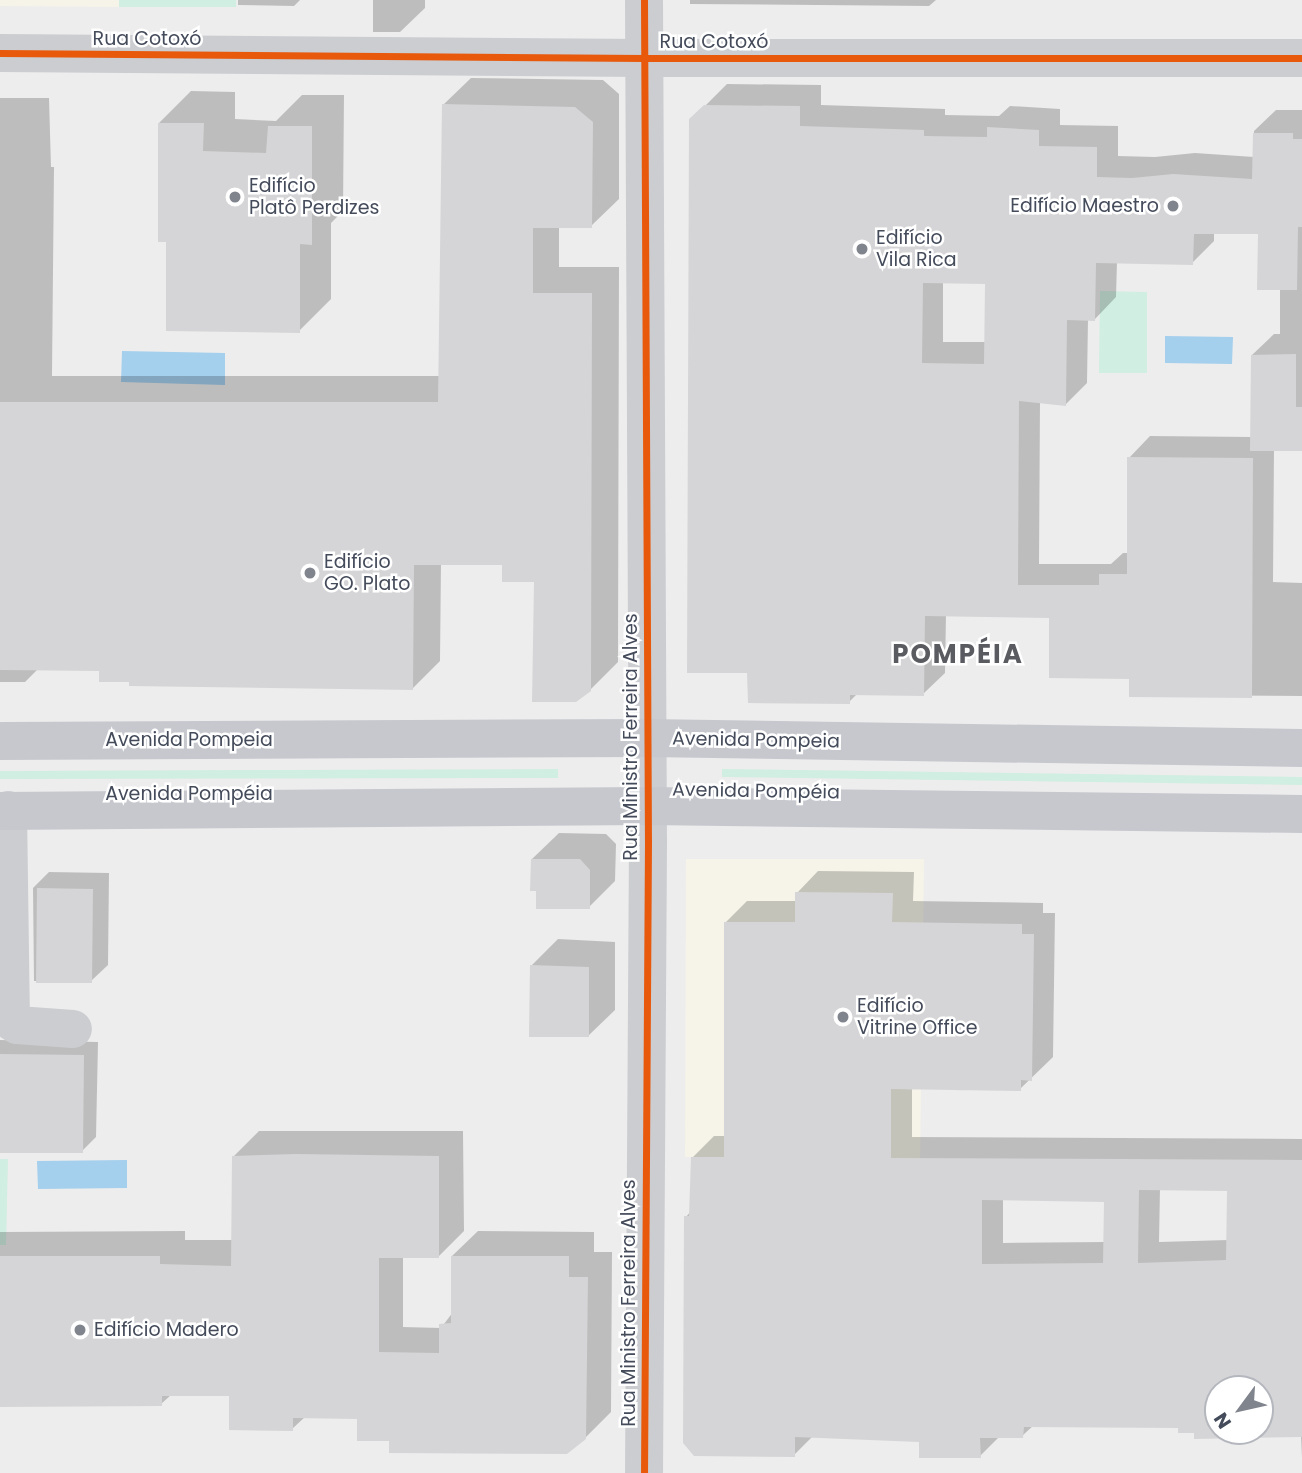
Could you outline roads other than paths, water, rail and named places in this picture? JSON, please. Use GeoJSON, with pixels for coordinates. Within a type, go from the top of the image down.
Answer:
{"type":"FeatureCollection","features":[{"type":"Feature","properties":{"kind":"main road","name":"Avenida Pompeia"},"geometry":{"type":"LineString","coordinates":[[0,741],[648,738],[1302,748]]}},
{"type":"Feature","properties":{"kind":"main road","name":"Avenida Pompéia"},"geometry":{"type":"LineString","coordinates":[[4,811],[648,806],[1302,814]]}},
{"type":"Feature","properties":{"kind":"street","name":"Rua Ministro Ferreira Alves"},"geometry":{"type":"LineString","coordinates":[[644,0],[648,738],[645,1473]]}},
{"type":"Feature","properties":{"kind":"street","name":"Rua Cotoxó"},"geometry":{"type":"LineString","coordinates":[[0,53],[644,58],[1302,58]]}},
{"type":"Feature","properties":{"kind":"street"},"geometry":{"type":"LineString","coordinates":[[4,811],[11,1021],[17,1026],[73,1029]]}},
{"type":"Feature","properties":{"kind":"water"},"geometry":{"type":"Polygon","coordinates":[[[1165,336],[1233,337],[1232,364],[1165,363],[1165,336]]]}},
{"type":"Feature","properties":{"kind":"water"},"geometry":{"type":"Polygon","coordinates":[[[122,351],[225,353],[225,385],[121,382],[122,351]]]}},
{"type":"Feature","properties":{"kind":"water"},"geometry":{"type":"Polygon","coordinates":[[[127,1160],[127,1188],[38,1189],[37,1161],[127,1160]]]}},
{"type":"Feature","properties":{"kind":"place","name":"Edifício Platô Perdizes"},"geometry":{"type":"Point","coordinates":[235,197]}},
{"type":"Feature","properties":{"kind":"place","name":"Edifício Maestro"},"geometry":{"type":"Point","coordinates":[1173,206]}},
{"type":"Feature","properties":{"kind":"place","name":"Edifício Vila Rica"},"geometry":{"type":"Point","coordinates":[862,249]}},
{"type":"Feature","properties":{"kind":"place","name":"Edifício GO. Plato"},"geometry":{"type":"Point","coordinates":[310,573]}},
{"type":"Feature","properties":{"kind":"place","name":"Edifício Vitrine Office"},"geometry":{"type":"Point","coordinates":[843,1017]}},
{"type":"Feature","properties":{"kind":"place","name":"Edifício Madero"},"geometry":{"type":"Point","coordinates":[80,1330]}},
{"type":"Feature","properties":{"kind":"district","name":"POMPÉIA"},"geometry":{"type":"Point","coordinates":[958,655]}}]}
